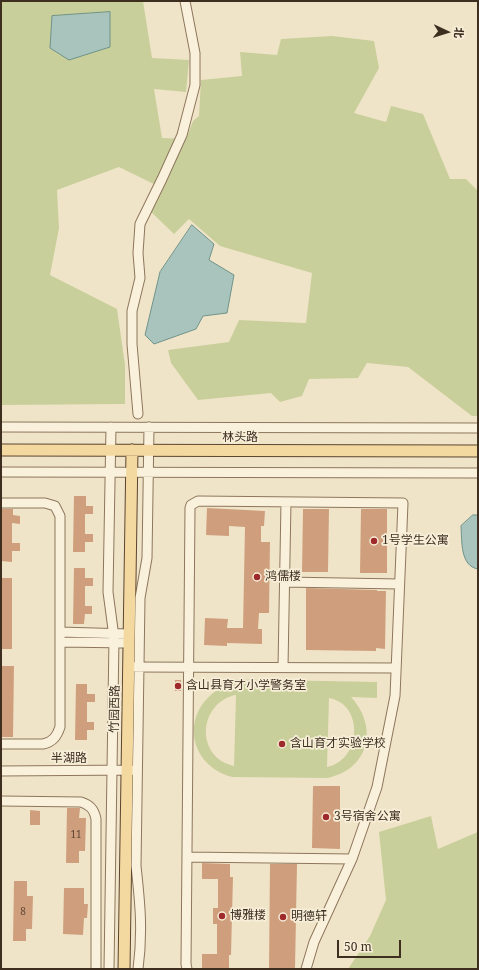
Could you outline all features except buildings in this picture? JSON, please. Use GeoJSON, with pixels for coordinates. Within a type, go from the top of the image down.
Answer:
{"type":"FeatureCollection","features":[{"type":"Feature","properties":{"kind":"main road","name":"林头路"},"geometry":{"type":"LineString","coordinates":[[1,450],[478,451]]}},
{"type":"Feature","properties":{"kind":"main road","name":"竹园西路"},"geometry":{"type":"LineString","coordinates":[[124,966],[132,770],[129,639],[132,450]]}},
{"type":"Feature","properties":{"kind":"street"},"geometry":{"type":"LineString","coordinates":[[138,414],[132,344],[132,311],[140,278],[138,253],[140,224],[182,135],[195,85],[195,53],[185,1]]}},
{"type":"Feature","properties":{"kind":"street"},"geometry":{"type":"LineString","coordinates":[[1,427],[478,428]]}},
{"type":"Feature","properties":{"kind":"street"},"geometry":{"type":"LineString","coordinates":[[109,966],[114,643],[108,592],[111,427]]}},
{"type":"Feature","properties":{"kind":"street"},"geometry":{"type":"LineString","coordinates":[[138,969],[141,910],[136,866],[132,770],[140,598],[147,558],[149,427]]}},
{"type":"Feature","properties":{"kind":"street"},"geometry":{"type":"LineString","coordinates":[[1,472],[478,473]]}},
{"type":"Feature","properties":{"kind":"street"},"geometry":{"type":"LineString","coordinates":[[187,969],[188,667],[191,505],[198,501],[403,503],[395,696],[377,787],[352,860],[314,942],[306,969]]}},
{"type":"Feature","properties":{"kind":"street"},"geometry":{"type":"LineString","coordinates":[[284,667],[286,502]]}},
{"type":"Feature","properties":{"kind":"street"},"geometry":{"type":"LineString","coordinates":[[1,503],[45,503],[55,506],[60,516],[60,727],[55,739],[49,743],[1,744]]}},
{"type":"Feature","properties":{"kind":"street"},"geometry":{"type":"LineString","coordinates":[[285,582],[400,584]]}},
{"type":"Feature","properties":{"kind":"street"},"geometry":{"type":"LineString","coordinates":[[60,632],[113,633],[129,639]]}},
{"type":"Feature","properties":{"kind":"street"},"geometry":{"type":"LineString","coordinates":[[60,642],[114,643],[129,639]]}},
{"type":"Feature","properties":{"kind":"street"},"geometry":{"type":"LineString","coordinates":[[129,667],[396,668]]}},
{"type":"Feature","properties":{"kind":"street","name":"半湖路"},"geometry":{"type":"LineString","coordinates":[[1,771],[132,770]]}},
{"type":"Feature","properties":{"kind":"street"},"geometry":{"type":"LineString","coordinates":[[1,801],[81,802],[89,805],[94,811],[96,819],[96,966],[124,966]]}},
{"type":"Feature","properties":{"kind":"street"},"geometry":{"type":"LineString","coordinates":[[187,857],[352,860]]}},
{"type":"Feature","properties":{"kind":"green space"},"geometry":{"type":"Polygon","coordinates":[[[1,1],[143,1],[152,58],[189,60],[186,92],[154,89],[162,138],[186,139],[193,121],[199,116],[201,80],[242,76],[240,52],[277,55],[281,39],[332,36],[374,41],[379,68],[354,113],[386,122],[391,106],[423,114],[450,179],[466,179],[478,191],[478,416],[472,416],[408,367],[367,363],[358,378],[309,379],[302,396],[280,402],[271,393],[198,400],[171,363],[168,350],[229,342],[239,320],[306,323],[312,273],[220,246],[189,219],[174,234],[147,208],[162,188],[119,167],[57,190],[59,228],[50,275],[117,309],[125,365],[125,404],[1,405],[1,1]]]}},
{"type":"Feature","properties":{"kind":"green space"},"geometry":{"type":"Polygon","coordinates":[[[219,679],[377,682],[377,698],[351,697],[360,709],[365,721],[367,734],[365,746],[360,757],[352,766],[341,773],[327,778],[232,777],[217,771],[206,762],[198,750],[194,738],[194,724],[198,711],[207,699],[219,689],[219,679]],[[236,695],[223,700],[214,709],[208,719],[206,730],[207,742],[212,752],[221,761],[234,766],[236,695]],[[329,698],[327,767],[339,762],[347,754],[352,744],[354,732],[353,721],[348,710],[340,702],[329,698]]]}},
{"type":"Feature","properties":{"kind":"green space"},"geometry":{"type":"Polygon","coordinates":[[[431,816],[438,849],[478,832],[478,969],[348,969],[370,936],[386,900],[379,832],[431,816]]]}},
{"type":"Feature","properties":{"kind":"water"},"geometry":{"type":"Polygon","coordinates":[[[110,12],[110,47],[69,60],[50,48],[52,16],[110,12]]]}},
{"type":"Feature","properties":{"kind":"water"},"geometry":{"type":"Polygon","coordinates":[[[192,225],[214,244],[209,260],[234,275],[227,313],[203,316],[196,329],[154,344],[145,335],[160,272],[192,225]]]}},
{"type":"Feature","properties":{"kind":"water"},"geometry":{"type":"Polygon","coordinates":[[[473,515],[478,515],[478,569],[472,567],[468,563],[463,552],[462,545],[461,526],[473,515]]]}},
{"type":"Feature","properties":{"kind":"place","name":"1号学生公寓"},"geometry":{"type":"Point","coordinates":[374,541]}},
{"type":"Feature","properties":{"kind":"place","name":"鸿儒楼"},"geometry":{"type":"Point","coordinates":[257,577]}},
{"type":"Feature","properties":{"kind":"place","name":"含山县育才小学警务室"},"geometry":{"type":"Point","coordinates":[178,686]}},
{"type":"Feature","properties":{"kind":"place","name":"含山育才实验学校"},"geometry":{"type":"Point","coordinates":[282,744]}},
{"type":"Feature","properties":{"kind":"place","name":"3号宿舍公寓"},"geometry":{"type":"Point","coordinates":[326,817]}},
{"type":"Feature","properties":{"kind":"place","name":"博雅楼"},"geometry":{"type":"Point","coordinates":[222,916]}},
{"type":"Feature","properties":{"kind":"place","name":"明德轩"},"geometry":{"type":"Point","coordinates":[283,917]}}]}
